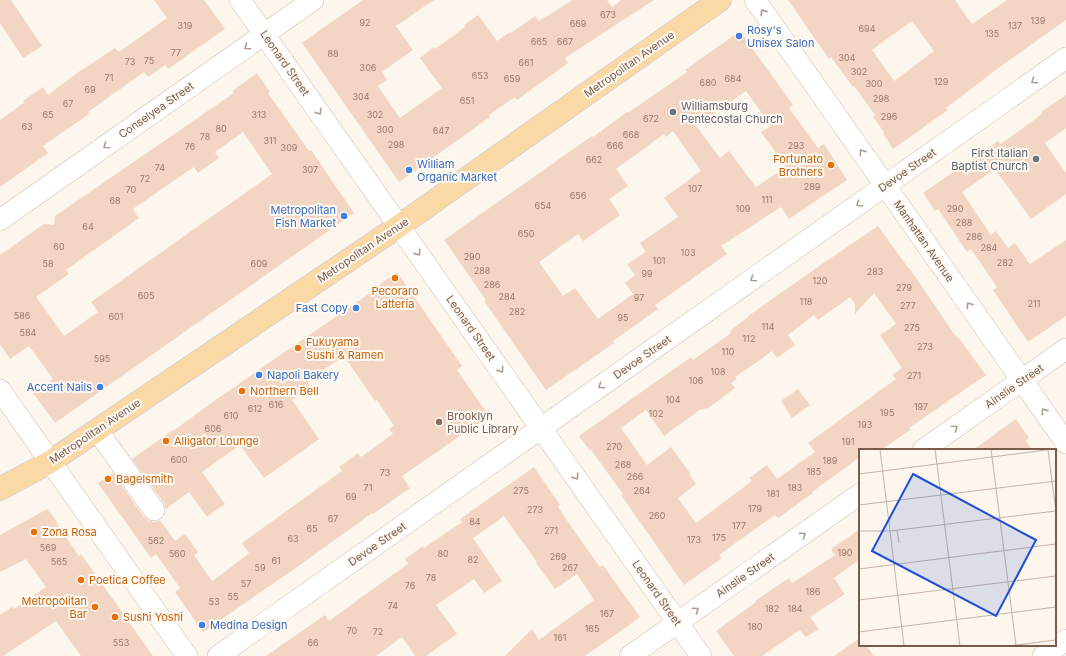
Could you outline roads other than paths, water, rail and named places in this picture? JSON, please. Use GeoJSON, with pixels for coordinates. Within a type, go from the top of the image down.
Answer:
{"type":"FeatureCollection","features":[{"type":"Feature","properties":{"kind":"main road","name":"Metropolitan Avenue"},"geometry":{"type":"LineString","coordinates":[[0,489],[50,462],[399,226],[720,0]]}},
{"type":"Feature","properties":{"kind":"street","name":"Leonard Street"},"geometry":{"type":"LineString","coordinates":[[240,0],[701,656]]}},
{"type":"Feature","properties":{"kind":"street","name":"Conselyea Street"},"geometry":{"type":"LineString","coordinates":[[0,220],[313,0]]}},
{"type":"Feature","properties":{"kind":"street","name":"Manhattan Avenue"},"geometry":{"type":"LineString","coordinates":[[755,0],[1066,443]]}},
{"type":"Feature","properties":{"kind":"street","name":"Devoe Street"},"geometry":{"type":"LineString","coordinates":[[218,656],[1066,58]]}},
{"type":"Feature","properties":{"kind":"street","name":"Ainslie Street"},"geometry":{"type":"LineString","coordinates":[[924,449],[1066,349]]}},
{"type":"Feature","properties":{"kind":"street"},"geometry":{"type":"LineString","coordinates":[[0,390],[187,656]]}},
{"type":"Feature","properties":{"kind":"street"},"geometry":{"type":"LineString","coordinates":[[97,430],[154,510]]}},
{"type":"Feature","properties":{"kind":"street","name":"Ainslie Street"},"geometry":{"type":"LineString","coordinates":[[630,656],[859,495]]}},
{"type":"Feature","properties":{"kind":"street"},"geometry":{"type":"LineString","coordinates":[[1043,656],[1066,640]]}},
{"type":"Feature","properties":{"kind":"place","name":"Rosy's Unisex Salon"},"geometry":{"type":"Point","coordinates":[739,36]}},
{"type":"Feature","properties":{"kind":"place","name":"Williamsburg Pentecostal Church"},"geometry":{"type":"Point","coordinates":[673,112]}},
{"type":"Feature","properties":{"kind":"place","name":"First Italian Baptist Church"},"geometry":{"type":"Point","coordinates":[1036,159]}},
{"type":"Feature","properties":{"kind":"place","name":"Fortunato Brothers"},"geometry":{"type":"Point","coordinates":[831,165]}},
{"type":"Feature","properties":{"kind":"place","name":"William Organic Market"},"geometry":{"type":"Point","coordinates":[409,170]}},
{"type":"Feature","properties":{"kind":"place","name":"Metropolitan Fish Market"},"geometry":{"type":"Point","coordinates":[344,216]}},
{"type":"Feature","properties":{"kind":"place","name":"Pecoraro Latteria"},"geometry":{"type":"Point","coordinates":[395,278]}},
{"type":"Feature","properties":{"kind":"place","name":"Fast Copy"},"geometry":{"type":"Point","coordinates":[356,308]}},
{"type":"Feature","properties":{"kind":"place","name":"Fukuyama Sushi & Ramen"},"geometry":{"type":"Point","coordinates":[298,348]}},
{"type":"Feature","properties":{"kind":"place","name":"Napoli Bakery"},"geometry":{"type":"Point","coordinates":[259,375]}},
{"type":"Feature","properties":{"kind":"place","name":"Accent Nails"},"geometry":{"type":"Point","coordinates":[100,387]}},
{"type":"Feature","properties":{"kind":"place","name":"Northern Bell"},"geometry":{"type":"Point","coordinates":[242,391]}},
{"type":"Feature","properties":{"kind":"place","name":"Brooklyn Public Library"},"geometry":{"type":"Point","coordinates":[439,422]}},
{"type":"Feature","properties":{"kind":"place","name":"Alligator Lounge"},"geometry":{"type":"Point","coordinates":[166,441]}},
{"type":"Feature","properties":{"kind":"place","name":"Bagelsmith"},"geometry":{"type":"Point","coordinates":[108,479]}},
{"type":"Feature","properties":{"kind":"place","name":"Zona Rosa"},"geometry":{"type":"Point","coordinates":[34,532]}},
{"type":"Feature","properties":{"kind":"place","name":"Poetica Coffee"},"geometry":{"type":"Point","coordinates":[81,580]}},
{"type":"Feature","properties":{"kind":"place","name":"Metropolitan Bar"},"geometry":{"type":"Point","coordinates":[95,607]}},
{"type":"Feature","properties":{"kind":"place","name":"Sushi Yoshi"},"geometry":{"type":"Point","coordinates":[115,617]}},
{"type":"Feature","properties":{"kind":"place","name":"Medina Design"},"geometry":{"type":"Point","coordinates":[202,625]}}]}
